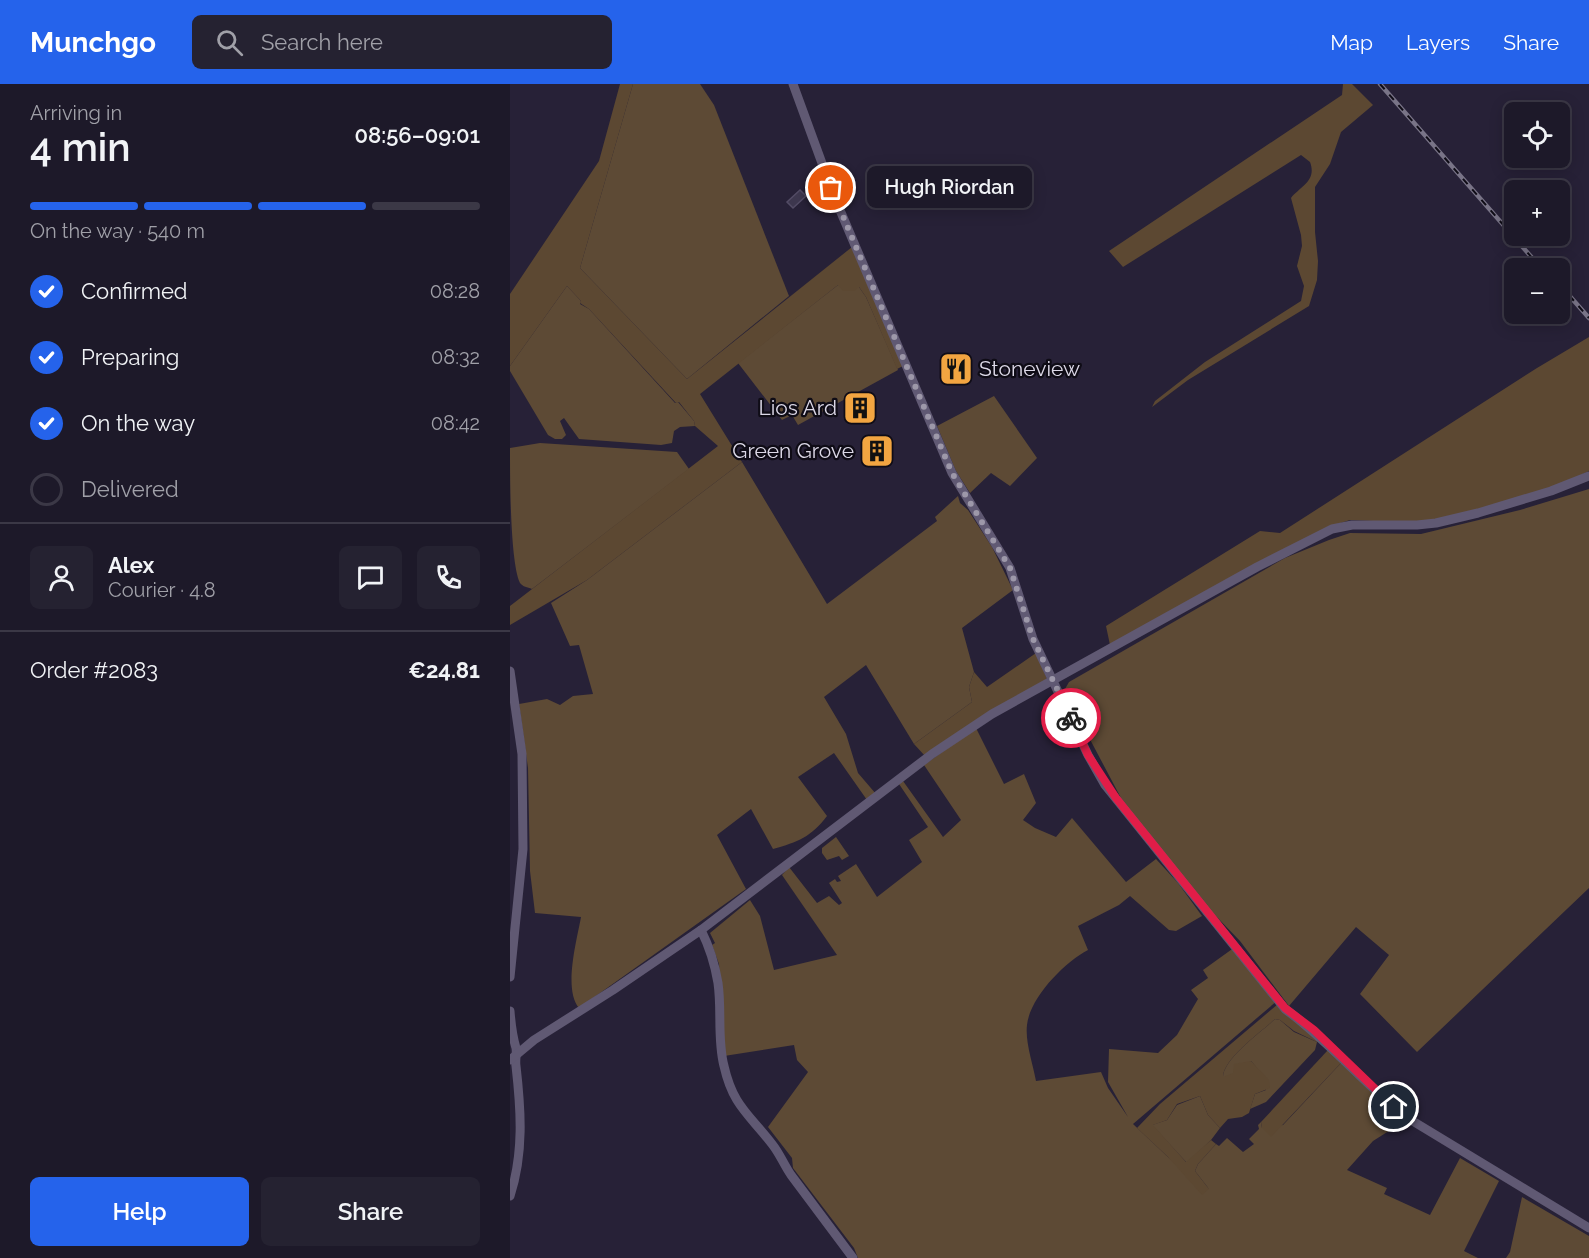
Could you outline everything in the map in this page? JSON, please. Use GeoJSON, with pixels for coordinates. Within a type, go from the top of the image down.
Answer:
{"type":"FeatureCollection","features":[{"type":"Feature","properties":{"kind":"street"},"geometry":{"type":"LineString","coordinates":[[793,84],[832,193],[948,463],[1010,568],[1033,639],[1088,755],[1106,785],[1285,1008],[1314,1030],[1406,1117],[1589,1228]]}},
{"type":"Feature","properties":{"kind":"street"},"geometry":{"type":"LineString","coordinates":[[513,1057],[534,1040],[701,930],[932,754],[992,714],[1257,567],[1332,529],[1352,525],[1436,523],[1551,491],[1589,476]]}},
{"type":"Feature","properties":{"kind":"street"},"geometry":{"type":"LineString","coordinates":[[510,671],[522,754],[523,849],[510,977]]}},
{"type":"Feature","properties":{"kind":"street"},"geometry":{"type":"LineString","coordinates":[[701,930],[708,944],[718,984],[721,1054],[736,1102],[773,1144],[787,1168],[853,1258]]}},
{"type":"Feature","properties":{"kind":"street"},"geometry":{"type":"LineString","coordinates":[[510,1011],[521,1134],[510,1196]]}},
{"type":"Feature","properties":{"kind":"shaded area"},"geometry":{"type":"Polygon","coordinates":[[[620,84],[633,84],[580,268],[687,379],[852,247],[903,366],[897,369],[866,297],[859,287],[854,291],[843,291],[838,285],[700,394],[742,462],[587,580],[510,625],[510,606],[718,446],[695,426],[694,421],[679,402],[676,403],[589,309],[580,303],[581,301],[567,286],[510,366],[510,294],[599,161],[620,84]]]}},
{"type":"Feature","properties":{"kind":"shaded area"},"geometry":{"type":"Polygon","coordinates":[[[633,84],[700,84],[714,105],[789,296],[687,379],[580,268],[633,84]]]}},
{"type":"Feature","properties":{"kind":"shaded area"},"geometry":{"type":"Polygon","coordinates":[[[1343,84],[1352,84],[1373,105],[1341,132],[1330,164],[1315,187],[1315,232],[1318,261],[1317,280],[1309,306],[1188,380],[1152,407],[1155,401],[1205,362],[1301,301],[1304,286],[1297,266],[1302,246],[1301,235],[1291,198],[1310,179],[1312,169],[1310,162],[1301,155],[1123,267],[1109,251],[1342,95],[1343,84]]]}},
{"type":"Feature","properties":{"kind":"shaded area"},"geometry":{"type":"Polygon","coordinates":[[[838,285],[859,287],[866,297],[898,370],[798,425],[792,415],[782,420],[738,363],[838,285]]]}},
{"type":"Feature","properties":{"kind":"shaded area"},"geometry":{"type":"Polygon","coordinates":[[[567,286],[581,301],[580,304],[589,309],[675,403],[678,402],[694,421],[695,426],[680,427],[674,431],[672,443],[661,445],[579,439],[564,418],[560,421],[566,435],[562,439],[555,439],[548,435],[510,371],[510,366],[567,286]]]}},
{"type":"Feature","properties":{"kind":"shaded area"},"geometry":{"type":"Polygon","coordinates":[[[1589,337],[1589,471],[1562,484],[1460,515],[1419,523],[1350,520],[1328,527],[1110,645],[1106,626],[1260,531],[1280,533],[1589,337]]]}},
{"type":"Feature","properties":{"kind":"shaded area"},"geometry":{"type":"Polygon","coordinates":[[[994,396],[1037,458],[1010,486],[991,473],[970,493],[956,471],[937,426],[994,396]]]}},
{"type":"Feature","properties":{"kind":"shaded area"},"geometry":{"type":"Polygon","coordinates":[[[540,443],[677,452],[689,469],[532,589],[520,583],[514,557],[510,448],[540,443]]]}},
{"type":"Feature","properties":{"kind":"shaded area"},"geometry":{"type":"Polygon","coordinates":[[[742,462],[827,604],[937,521],[935,517],[958,496],[960,503],[968,510],[992,547],[1013,590],[962,628],[974,672],[969,687],[972,702],[914,744],[866,665],[824,697],[846,734],[858,773],[876,794],[867,800],[834,753],[798,777],[827,816],[809,834],[797,841],[773,849],[751,809],[717,835],[746,889],[579,1008],[574,1000],[572,989],[572,964],[581,917],[535,913],[530,871],[528,768],[519,704],[547,699],[560,705],[573,696],[593,694],[579,645],[570,646],[551,603],[587,580],[742,462]]]}},
{"type":"Feature","properties":{"kind":"shaded area"},"geometry":{"type":"Polygon","coordinates":[[[1589,489],[1589,888],[1417,1052],[1360,994],[1389,955],[1356,927],[1289,1006],[1240,941],[1211,911],[1121,798],[1066,694],[1065,689],[1069,682],[1285,558],[1329,540],[1350,533],[1421,534],[1520,510],[1589,489]]]}},
{"type":"Feature","properties":{"kind":"shaded area"},"geometry":{"type":"Polygon","coordinates":[[[1036,653],[1047,679],[925,756],[914,744],[972,702],[969,687],[974,672],[987,687],[1036,653]]]}},
{"type":"Feature","properties":{"kind":"shaded area"},"geometry":{"type":"Polygon","coordinates":[[[976,728],[1004,784],[1024,774],[1036,803],[1023,820],[1056,837],[1072,818],[1126,882],[1156,859],[1178,883],[1202,916],[1176,931],[1169,930],[1130,896],[1119,905],[1078,926],[1088,950],[1069,963],[1050,982],[1035,1003],[1027,1025],[1027,1039],[1036,1081],[1101,1072],[1108,1088],[1128,1117],[1108,1082],[1109,1049],[1158,1053],[1177,1035],[1198,999],[1191,990],[1208,978],[1203,970],[1235,947],[1278,1000],[1133,1124],[1168,1157],[1209,1189],[1195,1171],[1198,1164],[1216,1144],[1219,1146],[1227,1138],[1243,1152],[1254,1144],[1249,1139],[1259,1129],[1258,1125],[1261,1122],[1262,1128],[1283,1125],[1341,1063],[1401,1117],[1400,1124],[1373,1141],[1347,1170],[1387,1188],[1384,1194],[1430,1215],[1460,1158],[1499,1181],[1464,1251],[1478,1258],[858,1258],[854,1248],[793,1168],[792,1158],[768,1127],[808,1072],[797,1060],[794,1045],[724,1056],[719,964],[712,945],[715,943],[710,933],[750,900],[760,916],[774,970],[837,955],[782,875],[789,867],[817,903],[829,896],[839,905],[842,903],[829,883],[835,879],[837,882],[841,881],[838,876],[856,864],[877,897],[922,862],[909,840],[928,827],[899,784],[903,781],[943,837],[961,820],[924,765],[976,728]]]}},
{"type":"Feature","properties":{"kind":"shaded area"},"geometry":{"type":"Polygon","coordinates":[[[836,837],[849,856],[842,860],[839,856],[827,860],[822,853],[822,848],[836,837]]]}},
{"type":"Feature","properties":{"kind":"shaded area"},"geometry":{"type":"Polygon","coordinates":[[[1278,1004],[1319,1039],[1317,1042],[1275,1019],[1236,1054],[1229,1062],[1223,1077],[1233,1073],[1234,1064],[1251,1061],[1269,1080],[1270,1088],[1255,1094],[1249,1113],[1242,1117],[1228,1119],[1220,1128],[1208,1115],[1200,1096],[1177,1104],[1167,1120],[1153,1125],[1186,1162],[1211,1140],[1216,1144],[1198,1164],[1195,1171],[1209,1189],[1202,1195],[1168,1157],[1137,1128],[1160,1104],[1278,1004]]]}},
{"type":"Feature","properties":{"kind":"shaded area"},"geometry":{"type":"Polygon","coordinates":[[[1275,1019],[1280,1020],[1294,1032],[1317,1042],[1315,1050],[1266,1102],[1250,1109],[1255,1094],[1266,1090],[1262,1074],[1251,1061],[1227,1078],[1223,1077],[1229,1062],[1236,1054],[1275,1019]]]}},
{"type":"Feature","properties":{"kind":"shaded area"},"geometry":{"type":"Polygon","coordinates":[[[1328,1050],[1341,1063],[1271,1137],[1262,1128],[1261,1122],[1328,1050]]]}},
{"type":"Feature","properties":{"kind":"shaded area"},"geometry":{"type":"Polygon","coordinates":[[[1200,1096],[1208,1115],[1220,1128],[1187,1163],[1152,1125],[1167,1120],[1177,1105],[1200,1096]]]}},
{"type":"Feature","properties":{"kind":"shaded area"},"geometry":{"type":"Polygon","coordinates":[[[1522,1197],[1589,1236],[1589,1258],[1506,1258],[1510,1252],[1522,1197]]]}},
{"type":"Feature","properties":{"kind":"building"},"geometry":{"type":"Polygon","coordinates":[[[800,190],[806,196],[793,208],[787,202],[800,190]]]}},
{"type":"Feature","properties":{"kind":"railway"},"geometry":{"type":"LineString","coordinates":[[1380,84],[1532,258]]}},
{"type":"Feature","properties":{"kind":"railway"},"geometry":{"type":"LineString","coordinates":[[1570,296],[1589,318]]}},
{"type":"Feature","properties":{"kind":"way so far"},"geometry":{"type":"LineString","coordinates":[[831,188],[952,473],[1010,568],[1033,639],[1071,718]]}},
{"type":"Feature","properties":{"kind":"place","name":"Hugh Riordan"},"geometry":{"type":"Point","coordinates":[831,188]}},
{"type":"Feature","properties":{"kind":"place","name":"Stoneview"},"geometry":{"type":"Point","coordinates":[956,369]}},
{"type":"Feature","properties":{"kind":"place","name":"Lios Ard"},"geometry":{"type":"Point","coordinates":[860,408]}},
{"type":"Feature","properties":{"kind":"place","name":"Green Grove"},"geometry":{"type":"Point","coordinates":[877,451]}},
{"type":"Feature","properties":{"kind":"route"},"geometry":{"type":"LineString","coordinates":[[1071,718],[1088,755],[1106,785],[1285,1008],[1314,1030],[1394,1107]]}}]}
